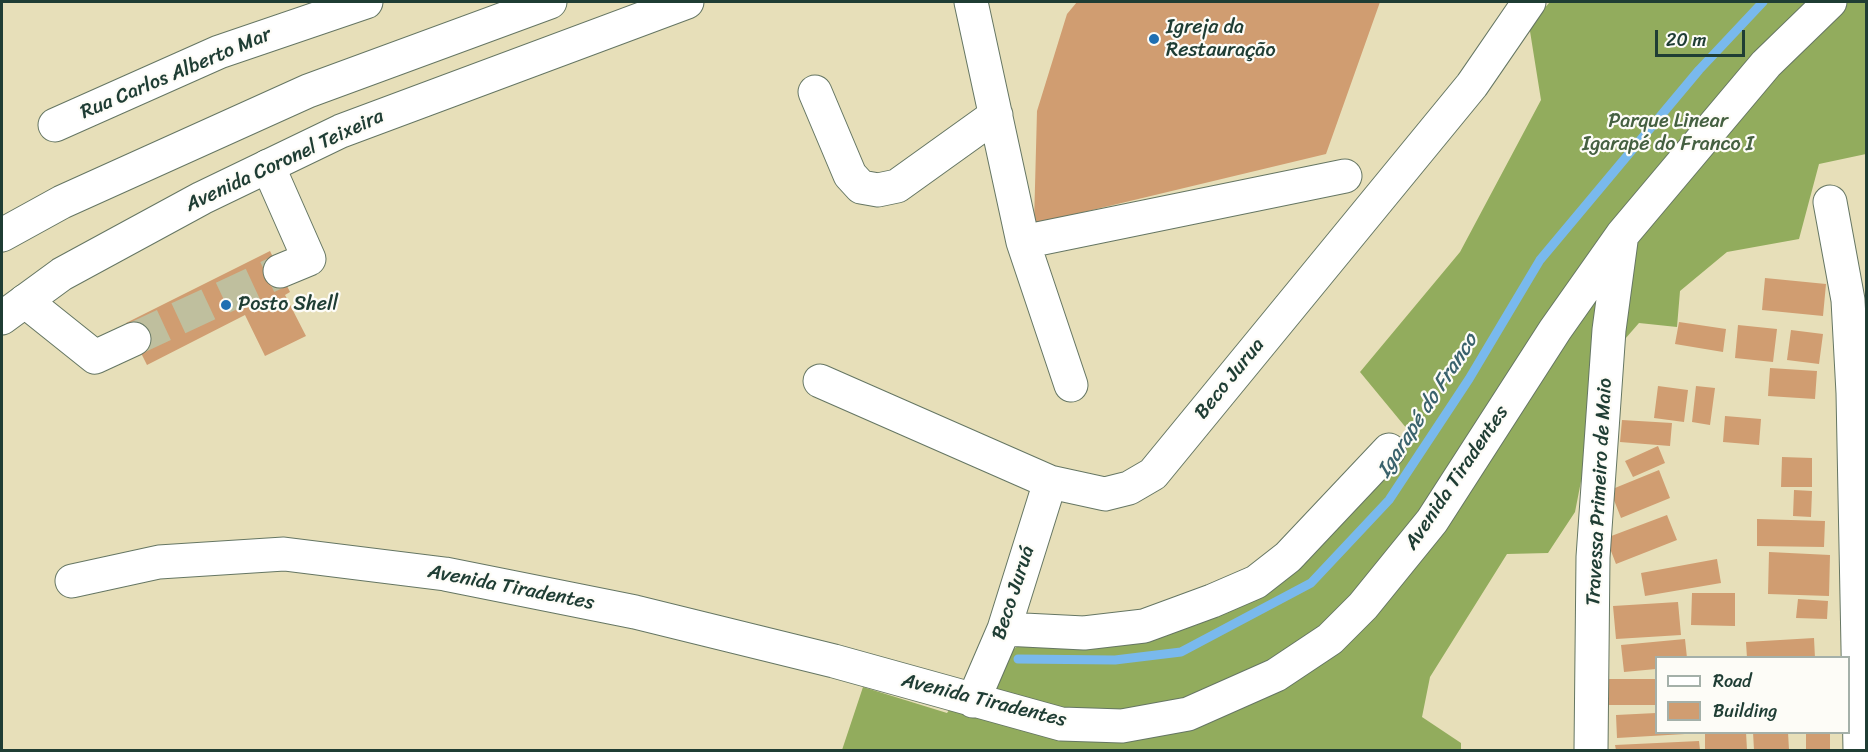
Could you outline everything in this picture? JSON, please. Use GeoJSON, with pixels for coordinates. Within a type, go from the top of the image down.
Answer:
{"type":"FeatureCollection","features":[{"type":"Feature","properties":{"kind":"main road","name":"Rua Carlos Alberto Mar"},"geometry":{"type":"LineString","coordinates":[[55,126],[219,52],[366,2]]}},
{"type":"Feature","properties":{"kind":"main road"},"geometry":{"type":"LineString","coordinates":[[2,236],[62,202],[309,91],[550,2]]}},
{"type":"Feature","properties":{"kind":"main road","name":"Avenida Coronel Teixeira"},"geometry":{"type":"LineString","coordinates":[[13,310],[62,274],[202,198],[341,131],[687,2]]}},
{"type":"Feature","properties":{"kind":"main road"},"geometry":{"type":"LineString","coordinates":[[971,2],[1023,242],[1071,385]]}},
{"type":"Feature","properties":{"kind":"main road","name":"Beco Jurua"},"geometry":{"type":"LineString","coordinates":[[820,381],[1050,482],[1105,494],[1129,488],[1153,474],[1472,85],[1529,2]]}},
{"type":"Feature","properties":{"kind":"main road","name":"Avenida Tiradentes"},"geometry":{"type":"LineString","coordinates":[[72,581],[159,562],[284,554],[445,573],[635,612],[834,661],[1061,724],[1122,726],[1188,714],[1276,675],[1330,639],[1363,606],[1432,521],[1555,330],[1622,234],[1766,64],[1830,2]]}},
{"type":"Feature","properties":{"kind":"main road"},"geometry":{"type":"LineString","coordinates":[[815,92],[850,175],[861,187],[878,190],[897,186],[996,115]]}},
{"type":"Feature","properties":{"kind":"main road"},"geometry":{"type":"LineString","coordinates":[[268,166],[309,259],[280,271]]}},
{"type":"Feature","properties":{"kind":"main road"},"geometry":{"type":"LineString","coordinates":[[1023,242],[1345,176]]}},
{"type":"Feature","properties":{"kind":"main road"},"geometry":{"type":"LineString","coordinates":[[1830,202],[1848,300],[1853,393],[1860,750]]}},
{"type":"Feature","properties":{"kind":"main road","name":"Travessa Primeiro de Maio"},"geometry":{"type":"LineString","coordinates":[[1591,750],[1593,557],[1609,330],[1622,234]]}},
{"type":"Feature","properties":{"kind":"main road"},"geometry":{"type":"LineString","coordinates":[[13,310],[95,357],[134,339]]}},
{"type":"Feature","properties":{"kind":"main road"},"geometry":{"type":"LineString","coordinates":[[1004,629],[1084,633],[1144,626],[1256,582],[1288,557],[1389,450]]}},
{"type":"Feature","properties":{"kind":"main road","name":"Beco Juruá"},"geometry":{"type":"LineString","coordinates":[[973,701],[1004,629],[1050,482]]}},
{"type":"Feature","properties":{"kind":"green space","name":"Parque Linear Igarapé do Franco I"},"geometry":{"type":"Polygon","coordinates":[[[1550,2],[1866,2],[1866,154],[1819,164],[1799,239],[1727,252],[1680,291],[1677,327],[1639,323],[1604,363],[1575,512],[1548,553],[1507,554],[1430,677],[1422,717],[1461,743],[1461,750],[842,750],[863,687],[947,713],[974,676],[1021,644],[1103,643],[1197,625],[1257,587],[1399,461],[1412,435],[1360,372],[1460,252],[1541,100],[1529,25],[1550,2]]]}},
{"type":"Feature","properties":{"kind":"building"},"geometry":{"type":"Polygon","coordinates":[[[1077,2],[1380,2],[1326,154],[1034,224],[1037,111],[1067,14],[1077,2]]]}},
{"type":"Feature","properties":{"kind":"building","name":"Posto Shell"},"geometry":{"type":"Polygon","coordinates":[[[270,251],[290,292],[285,295],[306,336],[265,356],[245,315],[147,365],[126,323],[270,251]]]}},
{"type":"Feature","properties":{"kind":"building"},"geometry":{"type":"Polygon","coordinates":[[[1765,278],[1826,284],[1823,316],[1762,310],[1765,278]]]}},
{"type":"Feature","properties":{"kind":"building"},"geometry":{"type":"Polygon","coordinates":[[[1679,322],[1726,329],[1723,352],[1675,344],[1679,322]]]}},
{"type":"Feature","properties":{"kind":"building"},"geometry":{"type":"Polygon","coordinates":[[[1738,325],[1777,329],[1773,362],[1735,358],[1738,325]]]}},
{"type":"Feature","properties":{"kind":"building"},"geometry":{"type":"Polygon","coordinates":[[[1791,330],[1823,334],[1819,364],[1787,360],[1791,330]]]}},
{"type":"Feature","properties":{"kind":"building"},"geometry":{"type":"Polygon","coordinates":[[[1770,368],[1817,371],[1815,399],[1768,396],[1770,368]]]}},
{"type":"Feature","properties":{"kind":"building"},"geometry":{"type":"Polygon","coordinates":[[[1658,386],[1688,390],[1684,422],[1654,418],[1658,386]]]}},
{"type":"Feature","properties":{"kind":"building"},"geometry":{"type":"Polygon","coordinates":[[[1696,386],[1715,388],[1710,425],[1692,422],[1696,386]]]}},
{"type":"Feature","properties":{"kind":"building"},"geometry":{"type":"Polygon","coordinates":[[[1725,416],[1761,419],[1759,445],[1723,442],[1725,416]]]}},
{"type":"Feature","properties":{"kind":"building"},"geometry":{"type":"Polygon","coordinates":[[[1622,420],[1672,423],[1670,446],[1620,442],[1622,420]]]}},
{"type":"Feature","properties":{"kind":"building"},"geometry":{"type":"Polygon","coordinates":[[[1658,446],[1665,463],[1633,477],[1625,461],[1658,446]]]}},
{"type":"Feature","properties":{"kind":"building"},"geometry":{"type":"Polygon","coordinates":[[[1782,457],[1812,458],[1812,487],[1781,487],[1782,457]]]}},
{"type":"Feature","properties":{"kind":"building"},"geometry":{"type":"Polygon","coordinates":[[[1659,470],[1670,498],[1621,518],[1610,490],[1659,470]]]}},
{"type":"Feature","properties":{"kind":"building"},"geometry":{"type":"Polygon","coordinates":[[[1794,490],[1812,491],[1811,517],[1793,516],[1794,490]]]}},
{"type":"Feature","properties":{"kind":"building"},"geometry":{"type":"Polygon","coordinates":[[[1667,515],[1677,540],[1616,564],[1606,538],[1667,515]]]}},
{"type":"Feature","properties":{"kind":"building"},"geometry":{"type":"Polygon","coordinates":[[[1757,519],[1825,521],[1824,547],[1757,546],[1757,519]]]}},
{"type":"Feature","properties":{"kind":"building"},"geometry":{"type":"Polygon","coordinates":[[[1769,552],[1830,555],[1829,596],[1768,594],[1769,552]]]}},
{"type":"Feature","properties":{"kind":"building"},"geometry":{"type":"Polygon","coordinates":[[[1717,559],[1721,583],[1645,596],[1641,573],[1717,559]]]}},
{"type":"Feature","properties":{"kind":"building"},"geometry":{"type":"Polygon","coordinates":[[[1692,593],[1735,593],[1735,626],[1691,625],[1692,593]]]}},
{"type":"Feature","properties":{"kind":"building"},"geometry":{"type":"Polygon","coordinates":[[[1798,599],[1828,601],[1827,619],[1796,618],[1798,599]]]}},
{"type":"Feature","properties":{"kind":"building"},"geometry":{"type":"Polygon","coordinates":[[[1678,602],[1681,635],[1616,639],[1613,606],[1678,602]]]}},
{"type":"Feature","properties":{"kind":"building"},"geometry":{"type":"Polygon","coordinates":[[[1814,638],[1815,656],[1747,656],[1746,642],[1814,638]]]}},
{"type":"Feature","properties":{"kind":"building"},"geometry":{"type":"Polygon","coordinates":[[[1685,639],[1687,656],[1655,656],[1655,669],[1624,672],[1621,645],[1685,639]]]}},
{"type":"Feature","properties":{"kind":"building"},"geometry":{"type":"Polygon","coordinates":[[[1600,679],[1655,679],[1655,705],[1600,705],[1600,679]]]}},
{"type":"Feature","properties":{"kind":"building"},"geometry":{"type":"Polygon","coordinates":[[[1655,713],[1655,734],[1685,734],[1617,738],[1616,715],[1655,713]]]}},
{"type":"Feature","properties":{"kind":"building"},"geometry":{"type":"Polygon","coordinates":[[[1705,734],[1746,734],[1747,750],[1705,750],[1705,734]]]}},
{"type":"Feature","properties":{"kind":"building"},"geometry":{"type":"Polygon","coordinates":[[[1753,734],[1788,734],[1789,750],[1754,750],[1753,734]]]}},
{"type":"Feature","properties":{"kind":"building"},"geometry":{"type":"Polygon","coordinates":[[[1806,734],[1830,734],[1830,750],[1806,750],[1806,734]]]}},
{"type":"Feature","properties":{"kind":"building"},"geometry":{"type":"Polygon","coordinates":[[[1699,741],[1700,750],[1616,750],[1615,745],[1699,741]]]}},
{"type":"Feature","properties":{"kind":"waterway","name":"Igarapé do Franco"},"geometry":{"type":"LineString","coordinates":[[1018,659],[1115,660],[1181,652],[1311,583],[1389,500],[1469,379],[1540,260],[1699,70],[1763,2]]}},
{"type":"Feature","properties":{"kind":"tunnel"},"geometry":{"type":"LineString","coordinates":[[134,339],[280,271]]}},
{"type":"Feature","properties":{"kind":"place","name":"Igreja da Restauração"},"geometry":{"type":"Point","coordinates":[1154,39]}},
{"type":"Feature","properties":{"kind":"place","name":"Posto Shell"},"geometry":{"type":"Point","coordinates":[226,305]}}]}
